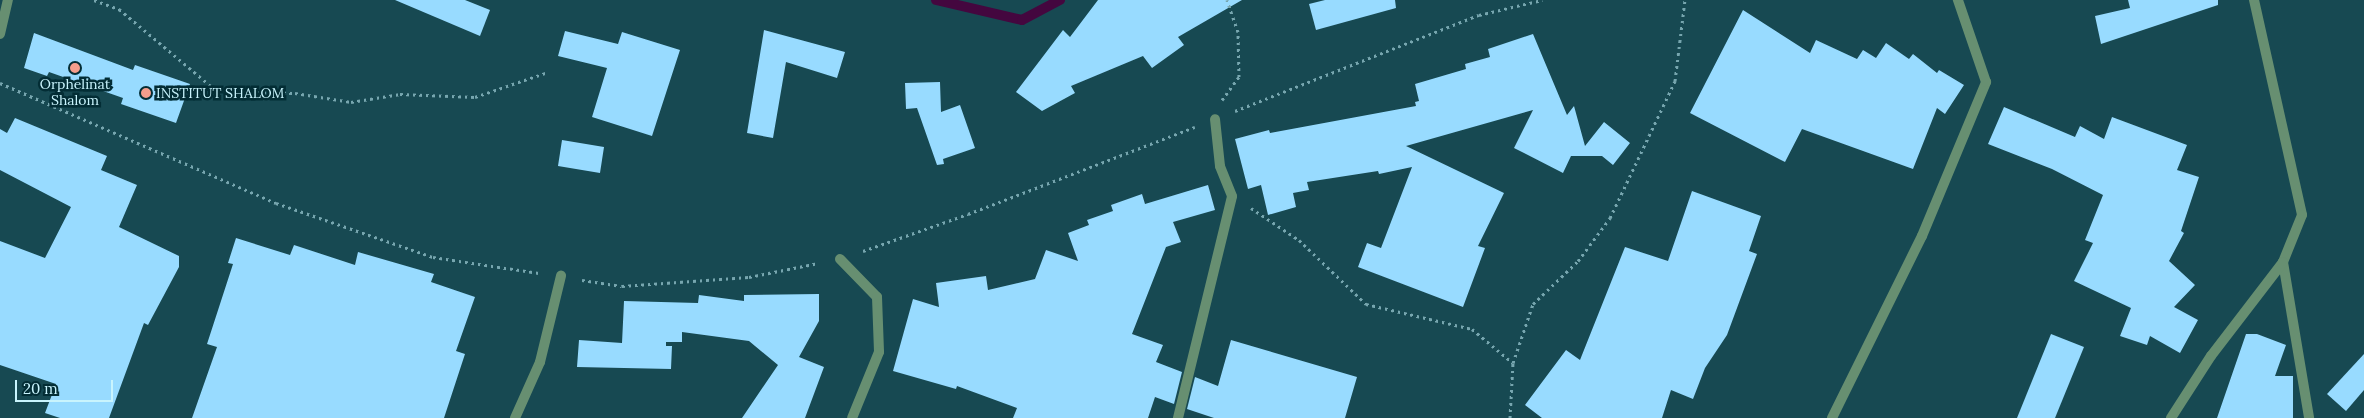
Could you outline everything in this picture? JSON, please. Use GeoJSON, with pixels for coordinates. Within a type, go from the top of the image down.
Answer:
{"type":"FeatureCollection","features":[{"type":"Feature","properties":{"kind":"street"},"geometry":{"type":"LineString","coordinates":[[0,34],[8,0]]}},
{"type":"Feature","properties":{"kind":"street"},"geometry":{"type":"LineString","coordinates":[[1832,418],[1922,236],[1986,82],[1958,0]]}},
{"type":"Feature","properties":{"kind":"street"},"geometry":{"type":"LineString","coordinates":[[2171,418],[2211,356],[2283,262],[2302,215],[2254,0]]}},
{"type":"Feature","properties":{"kind":"street"},"geometry":{"type":"LineString","coordinates":[[1178,418],[1232,196],[1220,166],[1215,119]]}},
{"type":"Feature","properties":{"kind":"street"},"geometry":{"type":"LineString","coordinates":[[840,259],[877,297],[879,352],[852,418]]}},
{"type":"Feature","properties":{"kind":"street"},"geometry":{"type":"LineString","coordinates":[[2283,262],[2309,418]]}},
{"type":"Feature","properties":{"kind":"street"},"geometry":{"type":"LineString","coordinates":[[515,418],[540,362],[561,276]]}},
{"type":"Feature","properties":{"kind":"path"},"geometry":{"type":"LineString","coordinates":[[94,0],[119,9],[218,92],[294,93],[351,102],[400,94],[475,96],[548,72]]}},
{"type":"Feature","properties":{"kind":"path"},"geometry":{"type":"LineString","coordinates":[[1215,119],[1221,102],[1239,77],[1238,32],[1227,0]]}},
{"type":"Feature","properties":{"kind":"path"},"geometry":{"type":"LineString","coordinates":[[0,83],[276,204],[433,257],[632,286],[749,277],[840,259],[968,214],[1479,15],[1542,0]]}},
{"type":"Feature","properties":{"kind":"path"},"geometry":{"type":"LineString","coordinates":[[1510,418],[1513,362],[1533,304],[1578,261],[1610,218],[1675,81],[1685,0]]}},
{"type":"Feature","properties":{"kind":"path"},"geometry":{"type":"LineString","coordinates":[[1232,196],[1299,240],[1366,304],[1472,329],[1513,362]]}},
{"type":"Feature","properties":{"kind":"building"},"geometry":{"type":"Polygon","coordinates":[[[395,0],[465,0],[490,10],[480,36],[395,0]]]}},
{"type":"Feature","properties":{"kind":"building"},"geometry":{"type":"Polygon","coordinates":[[[1098,0],[1242,0],[1178,37],[1184,45],[1152,68],[1143,56],[1071,86],[1075,93],[1042,111],[1016,92],[1063,30],[1070,37],[1098,0]]]}},
{"type":"Feature","properties":{"kind":"building"},"geometry":{"type":"Polygon","coordinates":[[[1325,0],[1395,0],[1396,8],[1316,30],[1309,4],[1325,0]]]}},
{"type":"Feature","properties":{"kind":"building"},"geometry":{"type":"Polygon","coordinates":[[[2128,0],[2218,0],[2218,5],[2101,44],[2095,16],[2130,8],[2128,0]]]}},
{"type":"Feature","properties":{"kind":"building"},"geometry":{"type":"Polygon","coordinates":[[[1743,10],[1810,53],[1816,40],[1857,59],[1863,50],[1876,58],[1886,43],[1909,59],[1913,54],[1937,73],[1939,70],[1964,85],[1945,114],[1937,108],[1913,169],[1802,129],[1785,162],[1690,113],[1743,10]]]}},
{"type":"Feature","properties":{"kind":"building"},"geometry":{"type":"Polygon","coordinates":[[[764,30],[845,52],[837,78],[786,62],[773,138],[747,133],[764,30]]]}},
{"type":"Feature","properties":{"kind":"building"},"geometry":{"type":"Polygon","coordinates":[[[565,31],[618,44],[622,32],[680,50],[652,136],[592,117],[607,68],[558,56],[565,31]]]}},
{"type":"Feature","properties":{"kind":"building"},"geometry":{"type":"Polygon","coordinates":[[[34,33],[133,70],[135,65],[190,84],[176,123],[121,104],[123,98],[49,72],[47,76],[24,68],[34,33]]]}},
{"type":"Feature","properties":{"kind":"building"},"geometry":{"type":"Polygon","coordinates":[[[1533,34],[1567,115],[1574,106],[1585,146],[1604,122],[1630,143],[1613,165],[1602,156],[1571,156],[1563,173],[1514,148],[1533,110],[1406,146],[1504,193],[1478,246],[1485,248],[1463,307],[1358,267],[1367,243],[1381,248],[1412,167],[1379,174],[1378,171],[1307,182],[1309,190],[1293,193],[1296,207],[1268,215],[1261,185],[1248,189],[1235,139],[1269,130],[1270,133],[1416,106],[1415,102],[1419,101],[1415,84],[1466,69],[1465,64],[1490,57],[1488,49],[1533,34]]]}},
{"type":"Feature","properties":{"kind":"building"},"geometry":{"type":"Polygon","coordinates":[[[940,82],[941,112],[960,105],[975,148],[943,159],[944,164],[937,165],[917,108],[906,109],[905,83],[940,82]]]}},
{"type":"Feature","properties":{"kind":"building"},"geometry":{"type":"Polygon","coordinates":[[[2004,107],[2075,137],[2080,126],[2104,139],[2112,117],[2187,145],[2177,170],[2199,177],[2181,231],[2184,233],[2169,261],[2195,285],[2174,307],[2198,320],[2180,353],[2150,336],[2147,345],[2120,336],[2131,308],[2074,281],[2093,243],[2085,240],[2103,195],[2052,169],[1988,144],[2004,107]]]}},
{"type":"Feature","properties":{"kind":"building"},"geometry":{"type":"Polygon","coordinates":[[[15,118],[107,156],[101,170],[137,185],[119,227],[179,256],[179,267],[148,325],[144,323],[109,418],[60,418],[45,413],[56,384],[0,365],[0,241],[45,258],[71,207],[0,170],[0,129],[7,133],[15,118]]]}},
{"type":"Feature","properties":{"kind":"building"},"geometry":{"type":"Polygon","coordinates":[[[562,140],[604,147],[600,173],[558,166],[562,140]]]}},
{"type":"Feature","properties":{"kind":"building"},"geometry":{"type":"Polygon","coordinates":[[[1208,185],[1215,210],[1173,222],[1181,242],[1166,247],[1132,334],[1163,345],[1156,362],[1182,372],[1174,404],[1155,397],[1148,418],[1013,418],[1017,408],[957,386],[956,389],[893,371],[913,299],[939,307],[936,283],[986,276],[988,290],[1035,279],[1046,250],[1078,261],[1068,233],[1089,225],[1087,220],[1113,211],[1111,205],[1142,194],[1145,204],[1208,185]]]}},
{"type":"Feature","properties":{"kind":"building"},"geometry":{"type":"Polygon","coordinates":[[[1692,191],[1761,216],[1749,251],[1757,254],[1727,335],[1705,368],[1693,399],[1671,390],[1662,418],[1542,418],[1525,405],[1566,350],[1580,360],[1625,247],[1668,261],[1692,191]]]}},
{"type":"Feature","properties":{"kind":"building"},"geometry":{"type":"Polygon","coordinates":[[[236,238],[290,255],[294,245],[355,265],[358,252],[434,274],[431,282],[475,297],[456,351],[465,354],[444,418],[192,418],[217,347],[207,344],[233,264],[228,263],[236,238]]]}},
{"type":"Feature","properties":{"kind":"building"},"geometry":{"type":"Polygon","coordinates":[[[819,294],[819,321],[799,357],[824,367],[805,418],[742,418],[778,365],[749,341],[682,332],[682,342],[666,342],[666,346],[672,346],[671,369],[577,367],[579,340],[622,343],[624,301],[698,303],[699,295],[744,301],[744,295],[819,294]]]}},
{"type":"Feature","properties":{"kind":"building"},"geometry":{"type":"Polygon","coordinates":[[[2051,334],[2084,347],[2055,418],[2017,418],[2051,334]]]}},
{"type":"Feature","properties":{"kind":"building"},"geometry":{"type":"Polygon","coordinates":[[[2246,334],[2257,334],[2286,345],[2275,376],[2293,376],[2293,418],[2217,418],[2246,334]]]}},
{"type":"Feature","properties":{"kind":"building"},"geometry":{"type":"Polygon","coordinates":[[[1231,340],[1357,377],[1345,418],[1214,418],[1187,409],[1195,377],[1218,386],[1231,340]]]}},
{"type":"Feature","properties":{"kind":"building"},"geometry":{"type":"Polygon","coordinates":[[[2364,354],[2364,390],[2346,411],[2327,394],[2364,354]]]}},
{"type":"Feature","properties":{"kind":"waterway"},"geometry":{"type":"LineString","coordinates":[[936,0],[1022,20],[1060,0]]}},
{"type":"Feature","properties":{"kind":"place","name":"Orphelinat Shalom"},"geometry":{"type":"Point","coordinates":[75,68]}},
{"type":"Feature","properties":{"kind":"place","name":"INSTITUT SHALOM"},"geometry":{"type":"Point","coordinates":[146,93]}}]}
